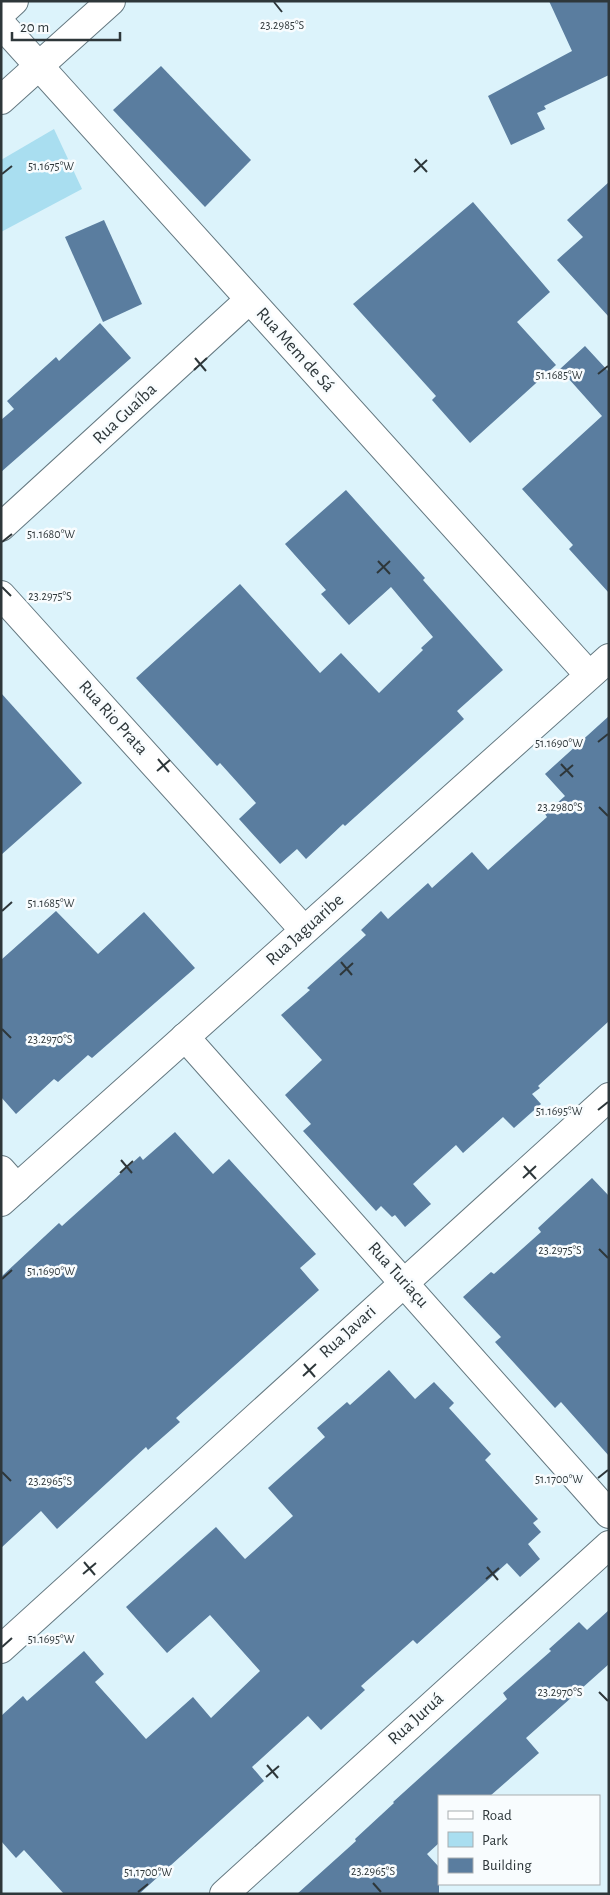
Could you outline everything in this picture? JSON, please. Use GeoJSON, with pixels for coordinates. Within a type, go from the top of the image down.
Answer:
{"type":"FeatureCollection","features":[{"type":"Feature","properties":{"kind":"street"},"geometry":{"type":"LineString","coordinates":[[1,13],[14,1]]}},
{"type":"Feature","properties":{"kind":"street"},"geometry":{"type":"LineString","coordinates":[[1,100],[111,1]]}},
{"type":"Feature","properties":{"kind":"street","name":"Rua Mem de Sá"},"geometry":{"type":"LineString","coordinates":[[1,24],[249,300],[599,666]]}},
{"type":"Feature","properties":{"kind":"street","name":"Rua Guaíba"},"geometry":{"type":"LineString","coordinates":[[1,528],[249,300]]}},
{"type":"Feature","properties":{"kind":"street","name":"Rua Rio Prata"},"geometry":{"type":"LineString","coordinates":[[1,595],[304,930]]}},
{"type":"Feature","properties":{"kind":"street","name":"Rua Jaguaribe"},"geometry":{"type":"LineString","coordinates":[[6,1187],[184,1037],[599,666]]}},
{"type":"Feature","properties":{"kind":"street","name":"Rua Turiaçu"},"geometry":{"type":"LineString","coordinates":[[184,1037],[404,1281],[609,1514]]}},
{"type":"Feature","properties":{"kind":"street","name":"Rua Javari"},"geometry":{"type":"LineString","coordinates":[[1,1649],[404,1281],[609,1097]]}},
{"type":"Feature","properties":{"kind":"street","name":"Rua Juruá"},"geometry":{"type":"LineString","coordinates":[[224,1894],[609,1545]]}},
{"type":"Feature","properties":{"kind":"green space"},"geometry":{"type":"Polygon","coordinates":[[[54,129],[82,189],[1,232],[1,160],[54,129]]]}},
{"type":"Feature","properties":{"kind":"building"},"geometry":{"type":"Polygon","coordinates":[[[549,1],[609,1],[609,75],[544,106],[546,109],[537,113],[545,129],[511,145],[488,96],[572,51],[549,1]]]}},
{"type":"Feature","properties":{"kind":"building"},"geometry":{"type":"Polygon","coordinates":[[[161,66],[251,160],[205,207],[113,110],[161,66]]]}},
{"type":"Feature","properties":{"kind":"building"},"geometry":{"type":"Polygon","coordinates":[[[609,182],[609,317],[557,260],[583,237],[567,220],[609,182]]]}},
{"type":"Feature","properties":{"kind":"building"},"geometry":{"type":"Polygon","coordinates":[[[473,202],[550,292],[517,322],[556,365],[470,443],[432,400],[436,396],[353,304],[473,202]]]}},
{"type":"Feature","properties":{"kind":"building"},"geometry":{"type":"Polygon","coordinates":[[[104,220],[142,304],[103,322],[65,237],[104,220]]]}},
{"type":"Feature","properties":{"kind":"building"},"geometry":{"type":"Polygon","coordinates":[[[100,323],[131,358],[1,472],[1,420],[14,409],[7,401],[56,357],[59,361],[100,323]]]}},
{"type":"Feature","properties":{"kind":"building"},"geometry":{"type":"Polygon","coordinates":[[[585,346],[609,372],[609,593],[569,549],[573,545],[522,489],[602,416],[560,369],[585,346]]]}},
{"type":"Feature","properties":{"kind":"building"},"geometry":{"type":"Polygon","coordinates":[[[346,490],[425,578],[423,580],[503,670],[457,711],[464,719],[345,826],[343,824],[306,859],[297,849],[280,864],[239,819],[256,803],[220,763],[217,766],[136,678],[240,584],[320,673],[341,653],[379,693],[423,650],[421,648],[433,637],[391,587],[349,625],[321,594],[326,590],[285,544],[346,490]]]}},
{"type":"Feature","properties":{"kind":"building"},"geometry":{"type":"Polygon","coordinates":[[[1,693],[82,783],[1,855],[1,693]]]}},
{"type":"Feature","properties":{"kind":"building"},"geometry":{"type":"Polygon","coordinates":[[[609,716],[609,1021],[538,1086],[540,1088],[532,1094],[541,1104],[514,1128],[503,1117],[463,1153],[456,1145],[413,1184],[431,1204],[405,1227],[395,1215],[392,1217],[381,1206],[376,1211],[303,1131],[311,1124],[285,1095],[322,1060],[281,1015],[310,990],[307,988],[366,935],[361,930],[381,911],[388,919],[428,883],[432,888],[472,852],[488,870],[547,817],[545,814],[565,796],[545,774],[609,716]]]}},
{"type":"Feature","properties":{"kind":"building"},"geometry":{"type":"Polygon","coordinates":[[[56,911],[98,954],[144,912],[195,968],[92,1058],[88,1055],[58,1082],[54,1079],[16,1114],[1,1097],[1,960],[56,911]]]}},
{"type":"Feature","properties":{"kind":"building"},"geometry":{"type":"Polygon","coordinates":[[[175,1132],[213,1174],[229,1159],[316,1254],[300,1268],[319,1290],[176,1418],[180,1422],[148,1450],[146,1447],[57,1529],[41,1511],[1,1548],[1,1277],[59,1223],[62,1226],[140,1156],[143,1160],[175,1132]]]}},
{"type":"Feature","properties":{"kind":"building"},"geometry":{"type":"Polygon","coordinates":[[[592,1178],[609,1196],[609,1456],[561,1402],[555,1408],[495,1342],[501,1337],[463,1297],[491,1272],[494,1274],[541,1232],[538,1228],[592,1178]]]}},
{"type":"Feature","properties":{"kind":"building"},"geometry":{"type":"Polygon","coordinates":[[[389,1370],[415,1399],[434,1382],[454,1403],[449,1408],[491,1454],[485,1460],[538,1519],[533,1523],[541,1532],[528,1544],[540,1559],[520,1577],[507,1563],[417,1644],[413,1640],[361,1686],[365,1690],[321,1730],[308,1716],[252,1767],[264,1781],[139,1894],[64,1894],[24,1850],[16,1858],[1,1841],[1,1716],[23,1696],[27,1701],[84,1651],[104,1674],[95,1682],[146,1739],[193,1697],[211,1718],[260,1671],[210,1615],[167,1653],[126,1607],[216,1527],[245,1559],[293,1516],[268,1488],[325,1437],[317,1428],[347,1402],[350,1405],[389,1370]]]}},
{"type":"Feature","properties":{"kind":"building"},"geometry":{"type":"Polygon","coordinates":[[[609,1610],[609,1664],[526,1738],[539,1753],[491,1795],[438,1795],[438,1844],[427,1854],[438,1866],[439,1894],[297,1894],[356,1841],[355,1839],[393,1802],[507,1699],[503,1693],[551,1651],[549,1649],[579,1622],[587,1630],[609,1610]]]}}]}
